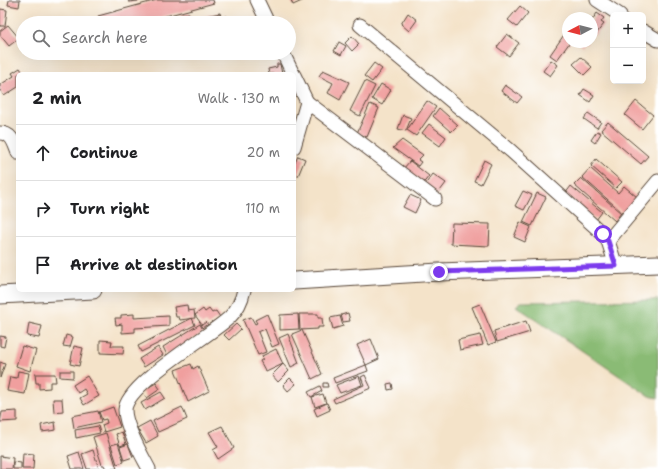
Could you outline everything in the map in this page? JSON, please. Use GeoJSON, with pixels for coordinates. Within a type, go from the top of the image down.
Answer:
{"type":"FeatureCollection","features":[{"type":"Feature","properties":{"kind":"street"},"geometry":{"type":"LineString","coordinates":[[256,0],[264,16]]}},
{"type":"Feature","properties":{"kind":"street"},"geometry":{"type":"LineString","coordinates":[[597,0],[615,12]]}},
{"type":"Feature","properties":{"kind":"street"},"geometry":{"type":"LineString","coordinates":[[360,25],[511,150],[603,234],[608,241],[616,266]]}},
{"type":"Feature","properties":{"kind":"street"},"geometry":{"type":"LineString","coordinates":[[646,32],[658,40]]}},
{"type":"Feature","properties":{"kind":"street"},"geometry":{"type":"LineString","coordinates":[[286,60],[292,72]]}},
{"type":"Feature","properties":{"kind":"street"},"geometry":{"type":"LineString","coordinates":[[296,79],[307,102],[435,199]]}},
{"type":"Feature","properties":{"kind":"street"},"geometry":{"type":"LineString","coordinates":[[296,140],[307,102]]}},
{"type":"Feature","properties":{"kind":"street"},"geometry":{"type":"LineString","coordinates":[[0,133],[5,133],[10,136],[16,149]]}},
{"type":"Feature","properties":{"kind":"street"},"geometry":{"type":"LineString","coordinates":[[608,241],[658,181]]}},
{"type":"Feature","properties":{"kind":"street"},"geometry":{"type":"LineString","coordinates":[[296,281],[439,272],[658,264]]}},
{"type":"Feature","properties":{"kind":"street"},"geometry":{"type":"LineString","coordinates":[[0,295],[35,292]]}},
{"type":"Feature","properties":{"kind":"street"},"geometry":{"type":"LineString","coordinates":[[145,468],[128,425],[125,410],[128,399],[157,371],[231,316],[241,300],[243,292]]}},
{"type":"Feature","properties":{"kind":"green space"},"geometry":{"type":"Polygon","coordinates":[[[658,300],[658,398],[649,396],[516,306],[521,302],[658,300]]]}},
{"type":"Feature","properties":{"kind":"building"},"geometry":{"type":"Polygon","coordinates":[[[9,0],[20,0],[19,7],[8,5],[9,0]]]}},
{"type":"Feature","properties":{"kind":"building"},"geometry":{"type":"Polygon","coordinates":[[[128,0],[138,0],[138,1],[129,2],[128,0]]]}},
{"type":"Feature","properties":{"kind":"building"},"geometry":{"type":"Polygon","coordinates":[[[157,0],[213,0],[214,3],[166,16],[98,16],[157,0]]]}},
{"type":"Feature","properties":{"kind":"building"},"geometry":{"type":"Polygon","coordinates":[[[291,0],[304,0],[293,5],[291,0]]]}},
{"type":"Feature","properties":{"kind":"building"},"geometry":{"type":"Polygon","coordinates":[[[520,6],[528,13],[517,27],[508,20],[520,6]]]}},
{"type":"Feature","properties":{"kind":"building"},"geometry":{"type":"Polygon","coordinates":[[[0,9],[7,10],[5,26],[0,26],[0,9]]]}},
{"type":"Feature","properties":{"kind":"building"},"geometry":{"type":"Polygon","coordinates":[[[189,13],[190,16],[180,16],[189,13]]]}},
{"type":"Feature","properties":{"kind":"building"},"geometry":{"type":"Polygon","coordinates":[[[220,13],[221,16],[206,16],[220,13]]]}},
{"type":"Feature","properties":{"kind":"building"},"geometry":{"type":"Polygon","coordinates":[[[408,13],[417,20],[409,31],[401,24],[408,13]]]}},
{"type":"Feature","properties":{"kind":"building"},"geometry":{"type":"Polygon","coordinates":[[[598,14],[604,18],[601,22],[604,24],[598,31],[598,14]]]}},
{"type":"Feature","properties":{"kind":"building"},"geometry":{"type":"Polygon","coordinates":[[[8,25],[16,34],[16,40],[9,46],[0,35],[0,31],[8,25]]]}},
{"type":"Feature","properties":{"kind":"building"},"geometry":{"type":"Polygon","coordinates":[[[507,34],[519,43],[509,56],[497,47],[507,34]]]}},
{"type":"Feature","properties":{"kind":"building"},"geometry":{"type":"Polygon","coordinates":[[[352,36],[359,44],[352,51],[345,43],[352,36]]]}},
{"type":"Feature","properties":{"kind":"building"},"geometry":{"type":"Polygon","coordinates":[[[562,38],[562,48],[566,48],[557,60],[550,55],[562,38]]]}},
{"type":"Feature","properties":{"kind":"building"},"geometry":{"type":"Polygon","coordinates":[[[339,42],[346,46],[341,55],[334,51],[339,42]]]}},
{"type":"Feature","properties":{"kind":"building"},"geometry":{"type":"Polygon","coordinates":[[[581,57],[592,67],[584,75],[573,64],[581,57]]]}},
{"type":"Feature","properties":{"kind":"building"},"geometry":{"type":"Polygon","coordinates":[[[551,60],[558,65],[550,76],[543,71],[551,60]]]}},
{"type":"Feature","properties":{"kind":"building"},"geometry":{"type":"Polygon","coordinates":[[[374,63],[382,69],[372,82],[364,76],[374,63]]]}},
{"type":"Feature","properties":{"kind":"building"},"geometry":{"type":"Polygon","coordinates":[[[277,64],[280,64],[282,72],[269,72],[268,69],[277,67],[277,64]]]}},
{"type":"Feature","properties":{"kind":"building"},"geometry":{"type":"Polygon","coordinates":[[[20,68],[23,72],[16,72],[16,88],[4,96],[0,90],[0,85],[14,76],[12,73],[20,68]]]}},
{"type":"Feature","properties":{"kind":"building"},"geometry":{"type":"Polygon","coordinates":[[[323,70],[349,82],[340,100],[328,93],[333,83],[319,76],[323,70]]]}},
{"type":"Feature","properties":{"kind":"building"},"geometry":{"type":"Polygon","coordinates":[[[365,81],[375,86],[360,116],[350,111],[365,81]]]}},
{"type":"Feature","properties":{"kind":"building"},"geometry":{"type":"Polygon","coordinates":[[[381,84],[391,90],[382,105],[372,99],[381,84]]]}},
{"type":"Feature","properties":{"kind":"building"},"geometry":{"type":"Polygon","coordinates":[[[505,85],[522,97],[517,103],[501,91],[505,85]]]}},
{"type":"Feature","properties":{"kind":"building"},"geometry":{"type":"Polygon","coordinates":[[[584,89],[594,95],[590,102],[580,95],[584,89]]]}},
{"type":"Feature","properties":{"kind":"building"},"geometry":{"type":"Polygon","coordinates":[[[427,101],[436,107],[416,136],[407,130],[427,101]]]}},
{"type":"Feature","properties":{"kind":"building"},"geometry":{"type":"Polygon","coordinates":[[[636,101],[653,115],[642,129],[625,115],[636,101]]]}},
{"type":"Feature","properties":{"kind":"building"},"geometry":{"type":"Polygon","coordinates":[[[370,104],[379,108],[367,137],[357,133],[370,104]]]}},
{"type":"Feature","properties":{"kind":"building"},"geometry":{"type":"Polygon","coordinates":[[[439,108],[458,125],[451,132],[433,116],[439,108]]]}},
{"type":"Feature","properties":{"kind":"building"},"geometry":{"type":"Polygon","coordinates":[[[588,113],[601,122],[597,128],[584,119],[588,113]]]}},
{"type":"Feature","properties":{"kind":"building"},"geometry":{"type":"Polygon","coordinates":[[[403,115],[411,118],[406,131],[398,129],[403,115]]]}},
{"type":"Feature","properties":{"kind":"building"},"geometry":{"type":"Polygon","coordinates":[[[608,122],[648,156],[641,164],[601,130],[608,122]]]}},
{"type":"Feature","properties":{"kind":"building"},"geometry":{"type":"Polygon","coordinates":[[[429,124],[446,137],[440,146],[422,133],[429,124]]]}},
{"type":"Feature","properties":{"kind":"building"},"geometry":{"type":"Polygon","coordinates":[[[597,131],[601,133],[595,143],[591,140],[597,131]]]}},
{"type":"Feature","properties":{"kind":"building"},"geometry":{"type":"Polygon","coordinates":[[[402,140],[423,155],[418,160],[421,162],[418,166],[393,148],[402,140]]]}},
{"type":"Feature","properties":{"kind":"building"},"geometry":{"type":"Polygon","coordinates":[[[298,156],[305,159],[298,176],[296,175],[296,160],[298,156]]]}},
{"type":"Feature","properties":{"kind":"building"},"geometry":{"type":"Polygon","coordinates":[[[596,159],[622,182],[616,188],[591,166],[596,159]]]}},
{"type":"Feature","properties":{"kind":"building"},"geometry":{"type":"Polygon","coordinates":[[[484,160],[491,164],[481,184],[474,181],[484,160]]]}},
{"type":"Feature","properties":{"kind":"building"},"geometry":{"type":"Polygon","coordinates":[[[410,161],[429,176],[422,185],[403,169],[410,161]]]}},
{"type":"Feature","properties":{"kind":"building"},"geometry":{"type":"Polygon","coordinates":[[[590,168],[618,193],[624,186],[637,197],[623,213],[582,177],[590,168]]]}},
{"type":"Feature","properties":{"kind":"building"},"geometry":{"type":"Polygon","coordinates":[[[433,174],[446,183],[437,195],[424,186],[433,174]]]}},
{"type":"Feature","properties":{"kind":"building"},"geometry":{"type":"Polygon","coordinates":[[[581,178],[621,213],[615,221],[574,185],[581,178]]]}},
{"type":"Feature","properties":{"kind":"building"},"geometry":{"type":"Polygon","coordinates":[[[571,186],[602,212],[596,220],[565,194],[571,186]]]}},
{"type":"Feature","properties":{"kind":"building"},"geometry":{"type":"Polygon","coordinates":[[[523,191],[532,195],[524,210],[515,206],[523,191]]]}},
{"type":"Feature","properties":{"kind":"building"},"geometry":{"type":"Polygon","coordinates":[[[537,193],[546,197],[532,226],[523,222],[537,193]]]}},
{"type":"Feature","properties":{"kind":"building"},"geometry":{"type":"Polygon","coordinates":[[[410,195],[421,200],[415,213],[403,207],[410,195]]]}},
{"type":"Feature","properties":{"kind":"building"},"geometry":{"type":"Polygon","coordinates":[[[520,222],[531,227],[525,242],[514,237],[520,222]]]}},
{"type":"Feature","properties":{"kind":"building"},"geometry":{"type":"Polygon","coordinates":[[[452,223],[490,224],[489,246],[451,244],[452,223]]]}},
{"type":"Feature","properties":{"kind":"building"},"geometry":{"type":"Polygon","coordinates":[[[480,304],[496,342],[488,345],[472,307],[480,304]]]}},
{"type":"Feature","properties":{"kind":"building"},"geometry":{"type":"Polygon","coordinates":[[[187,305],[188,311],[194,310],[195,318],[180,320],[179,317],[176,317],[174,307],[187,305]]]}},
{"type":"Feature","properties":{"kind":"building"},"geometry":{"type":"Polygon","coordinates":[[[203,309],[205,312],[209,309],[212,313],[216,311],[220,317],[208,325],[206,322],[202,325],[195,315],[203,309]]]}},
{"type":"Feature","properties":{"kind":"building"},"geometry":{"type":"Polygon","coordinates":[[[348,313],[350,321],[343,322],[341,315],[348,313]]]}},
{"type":"Feature","properties":{"kind":"building"},"geometry":{"type":"Polygon","coordinates":[[[134,314],[134,318],[169,316],[169,326],[135,328],[135,332],[122,333],[122,324],[116,325],[115,318],[121,318],[121,315],[134,314]]]}},
{"type":"Feature","properties":{"kind":"building"},"geometry":{"type":"Polygon","coordinates":[[[267,314],[279,344],[272,347],[265,329],[258,332],[266,352],[258,355],[243,320],[251,317],[255,324],[257,323],[255,320],[267,314]]]}},
{"type":"Feature","properties":{"kind":"building"},"geometry":{"type":"Polygon","coordinates":[[[298,314],[299,329],[280,330],[280,315],[298,314]]]}},
{"type":"Feature","properties":{"kind":"building"},"geometry":{"type":"Polygon","coordinates":[[[299,314],[318,314],[318,318],[322,318],[323,327],[318,327],[318,329],[300,330],[299,314]]]}},
{"type":"Feature","properties":{"kind":"building"},"geometry":{"type":"Polygon","coordinates":[[[340,316],[343,326],[333,329],[330,318],[340,316]]]}},
{"type":"Feature","properties":{"kind":"building"},"geometry":{"type":"Polygon","coordinates":[[[192,318],[195,325],[141,352],[138,346],[192,318]]]}},
{"type":"Feature","properties":{"kind":"building"},"geometry":{"type":"Polygon","coordinates":[[[526,321],[530,332],[497,342],[494,331],[526,321]]]}},
{"type":"Feature","properties":{"kind":"building"},"geometry":{"type":"Polygon","coordinates":[[[29,323],[42,326],[39,338],[27,336],[29,323]]]}},
{"type":"Feature","properties":{"kind":"building"},"geometry":{"type":"Polygon","coordinates":[[[200,324],[202,328],[206,325],[208,330],[167,355],[163,347],[200,324]]]}},
{"type":"Feature","properties":{"kind":"building"},"geometry":{"type":"Polygon","coordinates":[[[236,324],[241,329],[229,340],[224,335],[236,324]]]}},
{"type":"Feature","properties":{"kind":"building"},"geometry":{"type":"Polygon","coordinates":[[[302,330],[322,374],[312,379],[292,334],[302,330]]]}},
{"type":"Feature","properties":{"kind":"building"},"geometry":{"type":"Polygon","coordinates":[[[288,334],[299,363],[291,367],[279,338],[288,334]]]}},
{"type":"Feature","properties":{"kind":"building"},"geometry":{"type":"Polygon","coordinates":[[[66,335],[73,337],[70,347],[63,346],[66,335]]]}},
{"type":"Feature","properties":{"kind":"building"},"geometry":{"type":"Polygon","coordinates":[[[480,335],[483,345],[460,350],[458,340],[480,335]]]}},
{"type":"Feature","properties":{"kind":"building"},"geometry":{"type":"Polygon","coordinates":[[[0,336],[6,337],[4,347],[0,346],[0,336]]]}},
{"type":"Feature","properties":{"kind":"building"},"geometry":{"type":"Polygon","coordinates":[[[371,339],[379,359],[366,365],[357,345],[371,339]]]}},
{"type":"Feature","properties":{"kind":"building"},"geometry":{"type":"Polygon","coordinates":[[[100,340],[112,341],[111,346],[124,346],[123,354],[100,353],[100,340]]]}},
{"type":"Feature","properties":{"kind":"building"},"geometry":{"type":"Polygon","coordinates":[[[22,346],[36,350],[30,371],[16,366],[22,346]]]}},
{"type":"Feature","properties":{"kind":"building"},"geometry":{"type":"Polygon","coordinates":[[[74,346],[83,348],[79,366],[70,364],[74,346]]]}},
{"type":"Feature","properties":{"kind":"building"},"geometry":{"type":"Polygon","coordinates":[[[158,347],[163,355],[144,367],[139,359],[158,347]]]}},
{"type":"Feature","properties":{"kind":"building"},"geometry":{"type":"Polygon","coordinates":[[[276,349],[283,364],[266,372],[260,361],[263,359],[262,356],[276,349]]]}},
{"type":"Feature","properties":{"kind":"building"},"geometry":{"type":"Polygon","coordinates":[[[0,362],[5,364],[0,378],[0,362]]]}},
{"type":"Feature","properties":{"kind":"building"},"geometry":{"type":"Polygon","coordinates":[[[191,364],[193,369],[198,366],[209,391],[188,402],[175,370],[191,364]]]}},
{"type":"Feature","properties":{"kind":"building"},"geometry":{"type":"Polygon","coordinates":[[[283,364],[289,371],[278,382],[272,375],[283,364]]]}},
{"type":"Feature","properties":{"kind":"building"},"geometry":{"type":"Polygon","coordinates":[[[366,365],[368,371],[335,383],[333,378],[366,365]]]}},
{"type":"Feature","properties":{"kind":"building"},"geometry":{"type":"Polygon","coordinates":[[[18,371],[29,373],[25,394],[7,391],[10,377],[17,378],[18,371]]]}},
{"type":"Feature","properties":{"kind":"building"},"geometry":{"type":"Polygon","coordinates":[[[60,371],[73,371],[73,378],[60,377],[60,371]]]}},
{"type":"Feature","properties":{"kind":"building"},"geometry":{"type":"Polygon","coordinates":[[[35,374],[55,374],[56,382],[50,382],[50,388],[39,389],[39,383],[36,383],[35,374]]]}},
{"type":"Feature","properties":{"kind":"building"},"geometry":{"type":"Polygon","coordinates":[[[365,375],[371,388],[335,403],[333,399],[364,385],[361,377],[365,375]]]}},
{"type":"Feature","properties":{"kind":"building"},"geometry":{"type":"Polygon","coordinates":[[[87,376],[99,396],[84,405],[80,398],[87,394],[84,389],[78,393],[73,385],[87,376]]]}},
{"type":"Feature","properties":{"kind":"building"},"geometry":{"type":"Polygon","coordinates":[[[359,376],[362,385],[340,393],[336,385],[359,376]]]}},
{"type":"Feature","properties":{"kind":"building"},"geometry":{"type":"Polygon","coordinates":[[[290,378],[296,384],[288,391],[283,385],[290,378]]]}},
{"type":"Feature","properties":{"kind":"building"},"geometry":{"type":"Polygon","coordinates":[[[156,383],[160,389],[147,398],[142,391],[156,383]]]}},
{"type":"Feature","properties":{"kind":"building"},"geometry":{"type":"Polygon","coordinates":[[[323,383],[327,383],[328,387],[323,387],[323,383]]]}},
{"type":"Feature","properties":{"kind":"building"},"geometry":{"type":"Polygon","coordinates":[[[392,383],[393,389],[388,390],[387,384],[392,383]]]}},
{"type":"Feature","properties":{"kind":"building"},"geometry":{"type":"Polygon","coordinates":[[[320,386],[322,391],[311,397],[308,392],[320,386]]]}},
{"type":"Feature","properties":{"kind":"building"},"geometry":{"type":"Polygon","coordinates":[[[161,392],[165,398],[145,410],[141,403],[161,392]]]}},
{"type":"Feature","properties":{"kind":"building"},"geometry":{"type":"Polygon","coordinates":[[[323,394],[326,403],[315,407],[312,397],[323,394]]]}},
{"type":"Feature","properties":{"kind":"building"},"geometry":{"type":"Polygon","coordinates":[[[53,399],[62,399],[63,411],[54,412],[53,399]]]}},
{"type":"Feature","properties":{"kind":"building"},"geometry":{"type":"Polygon","coordinates":[[[327,403],[330,410],[317,416],[314,409],[327,403]]]}},
{"type":"Feature","properties":{"kind":"building"},"geometry":{"type":"Polygon","coordinates":[[[113,407],[120,427],[104,432],[102,425],[107,423],[106,419],[102,420],[99,412],[113,407]]]}},
{"type":"Feature","properties":{"kind":"building"},"geometry":{"type":"Polygon","coordinates":[[[182,407],[187,419],[158,432],[153,421],[182,407]]]}},
{"type":"Feature","properties":{"kind":"building"},"geometry":{"type":"Polygon","coordinates":[[[17,411],[17,421],[0,422],[2,412],[17,411]]]}},
{"type":"Feature","properties":{"kind":"building"},"geometry":{"type":"Polygon","coordinates":[[[98,411],[101,422],[74,428],[72,416],[98,411]]]}},
{"type":"Feature","properties":{"kind":"building"},"geometry":{"type":"Polygon","coordinates":[[[150,421],[158,436],[146,443],[137,428],[150,421]]]}},
{"type":"Feature","properties":{"kind":"building"},"geometry":{"type":"Polygon","coordinates":[[[55,422],[56,430],[42,432],[41,425],[55,422]]]}},
{"type":"Feature","properties":{"kind":"building"},"geometry":{"type":"Polygon","coordinates":[[[98,426],[100,433],[76,438],[75,430],[98,426]]]}},
{"type":"Feature","properties":{"kind":"building"},"geometry":{"type":"Polygon","coordinates":[[[222,426],[234,448],[218,459],[213,450],[218,447],[209,432],[222,426]]]}},
{"type":"Feature","properties":{"kind":"building"},"geometry":{"type":"Polygon","coordinates":[[[122,432],[126,444],[120,446],[116,434],[122,432]]]}},
{"type":"Feature","properties":{"kind":"building"},"geometry":{"type":"Polygon","coordinates":[[[106,433],[117,469],[106,469],[104,465],[102,465],[93,437],[106,433]]]}},
{"type":"Feature","properties":{"kind":"building"},"geometry":{"type":"Polygon","coordinates":[[[118,443],[124,462],[117,464],[111,445],[118,443]]]}},
{"type":"Feature","properties":{"kind":"building"},"geometry":{"type":"Polygon","coordinates":[[[128,444],[133,457],[124,460],[120,447],[128,444]]]}},
{"type":"Feature","properties":{"kind":"building"},"geometry":{"type":"Polygon","coordinates":[[[93,450],[99,469],[87,469],[82,454],[93,450]]]}},
{"type":"Feature","properties":{"kind":"building"},"geometry":{"type":"Polygon","coordinates":[[[79,452],[84,469],[72,469],[68,456],[79,452]]]}},
{"type":"Feature","properties":{"kind":"building"},"geometry":{"type":"Polygon","coordinates":[[[23,453],[34,454],[33,469],[22,469],[23,453]]]}},
{"type":"Feature","properties":{"kind":"building"},"geometry":{"type":"Polygon","coordinates":[[[0,456],[13,458],[12,469],[0,469],[0,456]]]}},
{"type":"Feature","properties":{"kind":"building"},"geometry":{"type":"Polygon","coordinates":[[[13,462],[21,463],[21,469],[13,469],[13,462]]]}},
{"type":"Feature","properties":{"kind":"route"},"geometry":{"type":"LineString","coordinates":[[439,272],[616,266],[608,241],[603,234]]}}]}
